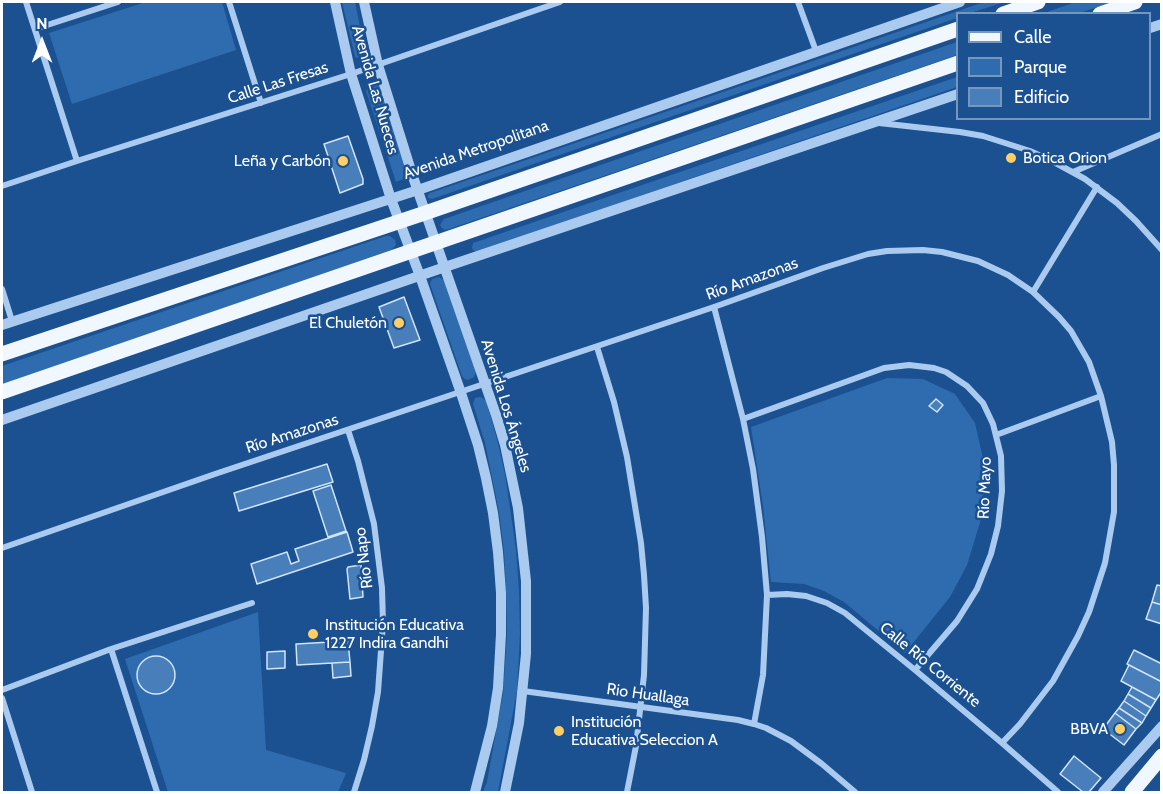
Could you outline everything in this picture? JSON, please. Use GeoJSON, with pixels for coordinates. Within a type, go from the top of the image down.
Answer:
{"type":"FeatureCollection","features":[{"type":"Feature","properties":{"kind":"main road"},"geometry":{"type":"LineString","coordinates":[[1009,12],[1038,2]]}},
{"type":"Feature","properties":{"kind":"main road"},"geometry":{"type":"LineString","coordinates":[[1106,12],[1135,2]]}},
{"type":"Feature","properties":{"kind":"main road"},"geometry":{"type":"LineString","coordinates":[[2,354],[425,213],[956,29]]}},
{"type":"Feature","properties":{"kind":"main road"},"geometry":{"type":"LineString","coordinates":[[2,392],[956,63]]}},
{"type":"Feature","properties":{"kind":"main road"},"geometry":{"type":"LineString","coordinates":[[1132,791],[1161,756]]}},
{"type":"Feature","properties":{"kind":"street"},"geometry":{"type":"LineString","coordinates":[[26,2],[77,160]]}},
{"type":"Feature","properties":{"kind":"street"},"geometry":{"type":"LineString","coordinates":[[35,29],[118,2]]}},
{"type":"Feature","properties":{"kind":"street"},"geometry":{"type":"LineString","coordinates":[[229,2],[261,103]]}},
{"type":"Feature","properties":{"kind":"street","name":"Avenida Las Nueces"},"geometry":{"type":"LineString","coordinates":[[335,2],[351,74],[400,221]]}},
{"type":"Feature","properties":{"kind":"street","name":"Avenida Las Nueces"},"geometry":{"type":"LineString","coordinates":[[364,2],[378,65],[425,213]]}},
{"type":"Feature","properties":{"kind":"street","name":"Calle Las Fresas"},"geometry":{"type":"LineString","coordinates":[[2,186],[77,160],[351,74],[560,2]]}},
{"type":"Feature","properties":{"kind":"street"},"geometry":{"type":"LineString","coordinates":[[798,2],[816,51]]}},
{"type":"Feature","properties":{"kind":"street","name":"Avenida Metropolitana"},"geometry":{"type":"LineString","coordinates":[[7,323],[418,190],[960,2]]}},
{"type":"Feature","properties":{"kind":"street"},"geometry":{"type":"LineString","coordinates":[[2,420],[956,94]]}},
{"type":"Feature","properties":{"kind":"street"},"geometry":{"type":"LineString","coordinates":[[875,122],[983,136],[1030,151],[1073,172],[1097,188],[1136,220],[1161,250]]}},
{"type":"Feature","properties":{"kind":"street"},"geometry":{"type":"LineString","coordinates":[[1073,172],[1161,134]]}},
{"type":"Feature","properties":{"kind":"street"},"geometry":{"type":"LineString","coordinates":[[1033,292],[1097,188]]}},
{"type":"Feature","properties":{"kind":"street","name":"Avenida Los Ángeles"},"geometry":{"type":"LineString","coordinates":[[425,213],[502,435],[512,477],[523,544],[526,581],[526,654],[523,691],[505,792]]}},
{"type":"Feature","properties":{"kind":"street"},"geometry":{"type":"LineString","coordinates":[[400,221],[478,445],[493,513],[501,593],[498,688],[492,726],[476,792]]}},
{"type":"Feature","properties":{"kind":"street","name":"Río Amazonas"},"geometry":{"type":"LineString","coordinates":[[2,548],[714,308],[823,268],[868,254],[905,250],[942,252],[978,261],[1008,275],[1033,292],[1059,317],[1076,339],[1089,362],[1101,396],[1112,442],[1114,512],[1102,571],[1089,612],[1066,659],[1037,703],[1002,743]]}},
{"type":"Feature","properties":{"kind":"street"},"geometry":{"type":"LineString","coordinates":[[2,290],[7,323]]}},
{"type":"Feature","properties":{"kind":"street"},"geometry":{"type":"LineString","coordinates":[[714,308],[743,419],[761,525],[767,595],[763,675],[754,724]]}},
{"type":"Feature","properties":{"kind":"street"},"geometry":{"type":"LineString","coordinates":[[597,347],[614,402],[627,457],[645,575],[644,675],[636,746],[627,792]]}},
{"type":"Feature","properties":{"kind":"street","name":"Río Mayo"},"geometry":{"type":"LineString","coordinates":[[743,419],[884,368],[902,365],[921,365],[946,372],[968,386],[983,403],[993,424],[1001,456],[1002,491],[998,526],[991,555],[977,589],[957,621],[915,670]]}},
{"type":"Feature","properties":{"kind":"street"},"geometry":{"type":"LineString","coordinates":[[996,435],[1101,396]]}},
{"type":"Feature","properties":{"kind":"street","name":"Río Napo"},"geometry":{"type":"LineString","coordinates":[[348,430],[374,524],[382,588],[383,623],[374,715],[354,792]]}},
{"type":"Feature","properties":{"kind":"street","name":"Calle Río Corriente"},"geometry":{"type":"LineString","coordinates":[[767,595],[806,596],[827,603],[844,613],[915,670],[1058,792]]}},
{"type":"Feature","properties":{"kind":"street"},"geometry":{"type":"LineString","coordinates":[[2,690],[111,649],[252,603]]}},
{"type":"Feature","properties":{"kind":"street"},"geometry":{"type":"LineString","coordinates":[[111,649],[158,792]]}},
{"type":"Feature","properties":{"kind":"street","name":"Rio Huallaga"},"geometry":{"type":"LineString","coordinates":[[523,691],[754,724],[791,741],[855,792]]}},
{"type":"Feature","properties":{"kind":"street"},"geometry":{"type":"LineString","coordinates":[[2,698],[32,792]]}},
{"type":"Feature","properties":{"kind":"street"},"geometry":{"type":"LineString","coordinates":[[1103,792],[1161,726]]}},
{"type":"Feature","properties":{"kind":"green space"},"geometry":{"type":"Polygon","coordinates":[[[146,2],[222,2],[236,50],[72,104],[49,33],[146,2]]]}},
{"type":"Feature","properties":{"kind":"green space"},"geometry":{"type":"Polygon","coordinates":[[[342,2],[355,2],[365,52],[356,58],[355,56],[342,2]]]}},
{"type":"Feature","properties":{"kind":"green space"},"geometry":{"type":"Polygon","coordinates":[[[984,2],[1005,2],[973,12],[956,12],[956,18],[432,199],[428,198],[430,193],[984,2]]]}},
{"type":"Feature","properties":{"kind":"green space"},"geometry":{"type":"Polygon","coordinates":[[[1076,2],[1114,2],[1082,12],[1047,12],[1076,2]]]}},
{"type":"Feature","properties":{"kind":"green space"},"geometry":{"type":"Polygon","coordinates":[[[956,42],[956,55],[449,229],[445,230],[440,225],[444,219],[956,42]]]}},
{"type":"Feature","properties":{"kind":"green space"},"geometry":{"type":"Polygon","coordinates":[[[956,77],[956,87],[477,252],[472,248],[473,243],[956,77]]]}},
{"type":"Feature","properties":{"kind":"green space"},"geometry":{"type":"Polygon","coordinates":[[[374,84],[379,86],[409,177],[396,182],[366,91],[374,84]]]}},
{"type":"Feature","properties":{"kind":"green space"},"geometry":{"type":"Polygon","coordinates":[[[386,236],[395,240],[396,245],[391,250],[2,385],[2,366],[386,236]]]}},
{"type":"Feature","properties":{"kind":"green space"},"geometry":{"type":"Polygon","coordinates":[[[439,277],[444,280],[476,371],[474,377],[468,380],[462,376],[430,284],[432,279],[439,277]]]}},
{"type":"Feature","properties":{"kind":"green space"},"geometry":{"type":"Polygon","coordinates":[[[887,378],[923,379],[955,394],[975,423],[984,463],[982,516],[967,565],[950,597],[905,653],[844,602],[824,591],[804,584],[771,582],[751,427],[887,378]]]}},
{"type":"Feature","properties":{"kind":"green space"},"geometry":{"type":"Polygon","coordinates":[[[480,397],[486,401],[505,474],[516,549],[519,592],[520,633],[517,691],[498,792],[483,792],[487,782],[503,693],[507,634],[506,593],[499,512],[485,443],[473,404],[475,398],[480,397]]]}},
{"type":"Feature","properties":{"kind":"green space"},"geometry":{"type":"Polygon","coordinates":[[[258,612],[266,750],[346,773],[338,792],[168,792],[125,659],[258,612]]]}},
{"type":"Feature","properties":{"kind":"building","name":"Leña y Carbón"},"geometry":{"type":"Polygon","coordinates":[[[348,136],[363,184],[340,193],[324,144],[348,136]]]}},
{"type":"Feature","properties":{"kind":"building","name":"El Chuletón"},"geometry":{"type":"Polygon","coordinates":[[[404,297],[420,340],[394,348],[379,307],[404,297]]]}},
{"type":"Feature","properties":{"kind":"building"},"geometry":{"type":"Polygon","coordinates":[[[936,399],[943,405],[937,412],[929,406],[936,399]]]}},
{"type":"Feature","properties":{"kind":"building"},"geometry":{"type":"Polygon","coordinates":[[[327,464],[333,482],[239,511],[234,493],[327,464]]]}},
{"type":"Feature","properties":{"kind":"building"},"geometry":{"type":"Polygon","coordinates":[[[331,485],[346,531],[328,537],[313,491],[331,485]]]}},
{"type":"Feature","properties":{"kind":"building"},"geometry":{"type":"Polygon","coordinates":[[[347,532],[353,552],[257,584],[251,564],[287,552],[291,564],[299,561],[295,549],[347,532]]]}},
{"type":"Feature","properties":{"kind":"building"},"geometry":{"type":"Polygon","coordinates":[[[361,565],[363,597],[350,599],[347,569],[361,565]]]}},
{"type":"Feature","properties":{"kind":"building"},"geometry":{"type":"Polygon","coordinates":[[[1157,585],[1162,586],[1162,605],[1152,602],[1157,585]]]}},
{"type":"Feature","properties":{"kind":"building"},"geometry":{"type":"Polygon","coordinates":[[[1152,602],[1162,605],[1162,624],[1146,619],[1152,602]]]}},
{"type":"Feature","properties":{"kind":"building"},"geometry":{"type":"Polygon","coordinates":[[[348,641],[350,662],[297,665],[296,644],[348,641]]]}},
{"type":"Feature","properties":{"kind":"building"},"geometry":{"type":"Polygon","coordinates":[[[1134,650],[1162,664],[1162,682],[1127,664],[1134,650]]]}},
{"type":"Feature","properties":{"kind":"building"},"geometry":{"type":"Polygon","coordinates":[[[285,651],[285,668],[267,669],[267,652],[285,651]]]}},
{"type":"Feature","properties":{"kind":"building"},"geometry":{"type":"Polygon","coordinates":[[[156,656],[169,662],[175,675],[169,688],[156,694],[143,688],[137,675],[143,662],[156,656]]]}},
{"type":"Feature","properties":{"kind":"building"},"geometry":{"type":"Polygon","coordinates":[[[350,662],[351,676],[333,678],[332,663],[350,662]]]}},
{"type":"Feature","properties":{"kind":"building"},"geometry":{"type":"Polygon","coordinates":[[[1129,665],[1162,682],[1162,691],[1156,700],[1121,681],[1129,665]]]}},
{"type":"Feature","properties":{"kind":"building"},"geometry":{"type":"Polygon","coordinates":[[[1132,687],[1156,700],[1151,708],[1128,694],[1132,687]]]}},
{"type":"Feature","properties":{"kind":"building"},"geometry":{"type":"Polygon","coordinates":[[[1128,694],[1151,708],[1146,716],[1124,701],[1128,694]]]}},
{"type":"Feature","properties":{"kind":"building"},"geometry":{"type":"Polygon","coordinates":[[[1124,701],[1146,716],[1142,723],[1119,708],[1124,701]]]}},
{"type":"Feature","properties":{"kind":"building"},"geometry":{"type":"Polygon","coordinates":[[[1119,708],[1142,723],[1136,729],[1115,713],[1119,708]]]}},
{"type":"Feature","properties":{"kind":"building","name":"BBVA"},"geometry":{"type":"Polygon","coordinates":[[[1115,713],[1136,729],[1124,745],[1103,729],[1115,713]]]}},
{"type":"Feature","properties":{"kind":"building"},"geometry":{"type":"Polygon","coordinates":[[[1074,756],[1101,778],[1089,792],[1083,792],[1060,774],[1074,756]]]}},
{"type":"Feature","properties":{"kind":"place","name":"Botica Orion"},"geometry":{"type":"Point","coordinates":[1011,158]}},
{"type":"Feature","properties":{"kind":"place","name":"Leña y Carbón"},"geometry":{"type":"Point","coordinates":[343,161]}},
{"type":"Feature","properties":{"kind":"place","name":"El Chuletón"},"geometry":{"type":"Point","coordinates":[399,323]}},
{"type":"Feature","properties":{"kind":"place","name":"Institución Educativa 1227 Indira Gandhi"},"geometry":{"type":"Point","coordinates":[313,634]}},
{"type":"Feature","properties":{"kind":"place","name":"BBVA"},"geometry":{"type":"Point","coordinates":[1120,729]}},
{"type":"Feature","properties":{"kind":"place","name":"Institución Educativa Seleccion A"},"geometry":{"type":"Point","coordinates":[559,731]}}]}
